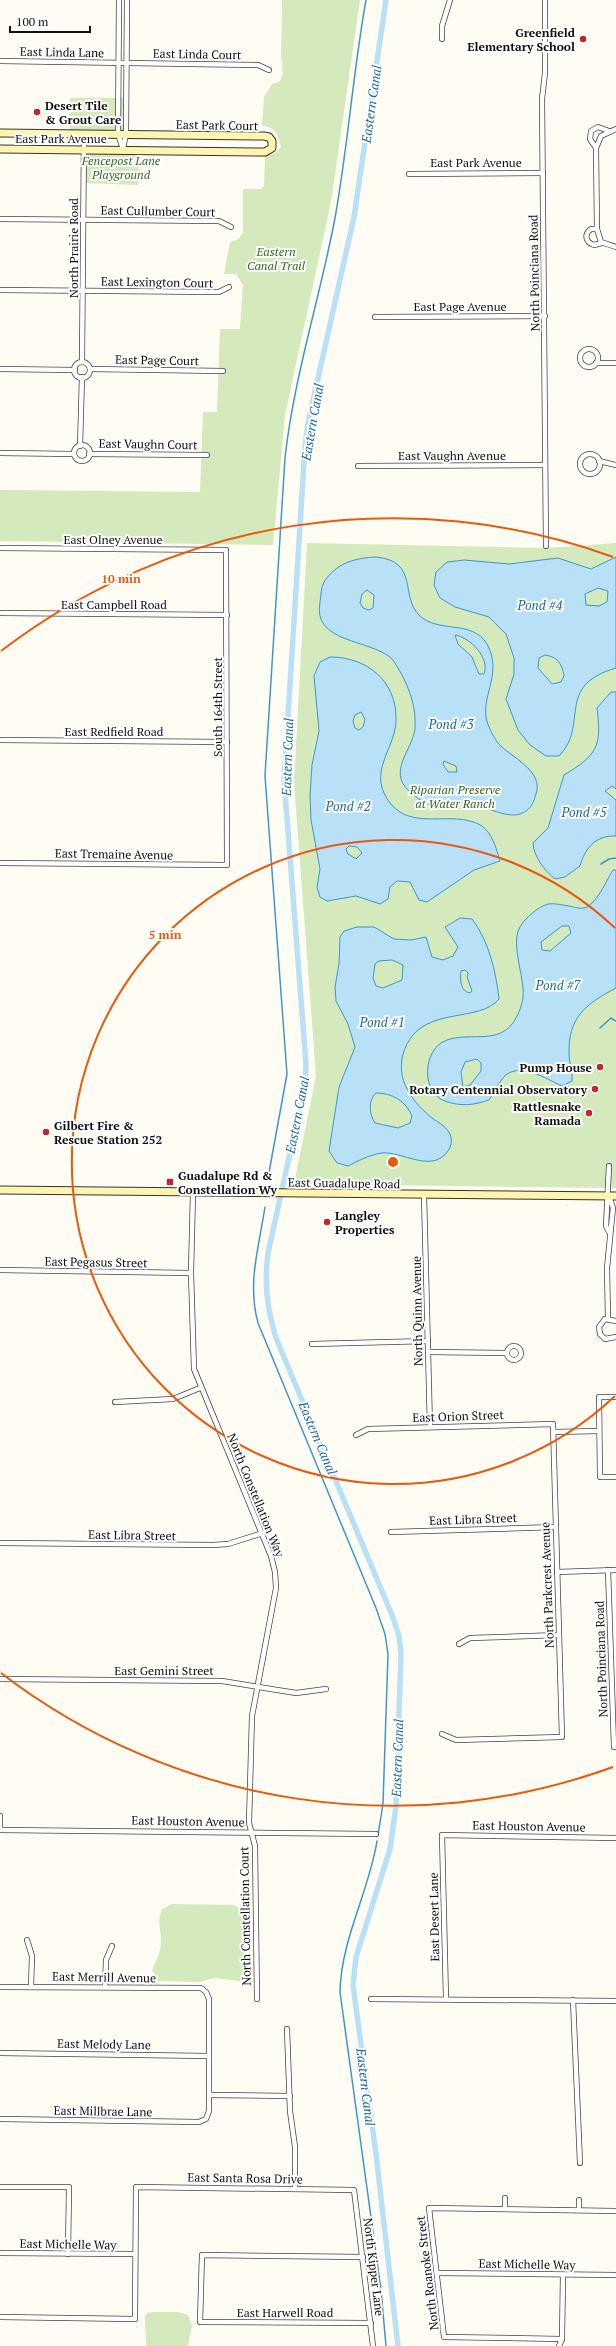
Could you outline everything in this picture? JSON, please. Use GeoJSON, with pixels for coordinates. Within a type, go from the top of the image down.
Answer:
{"type":"FeatureCollection","features":[{"type":"Feature","properties":{"kind":"main road","name":"East Park Avenue"},"geometry":{"type":"LineString","coordinates":[[0,133],[122,134]]}},
{"type":"Feature","properties":{"kind":"main road","name":"East Park Court"},"geometry":{"type":"LineString","coordinates":[[122,134],[264,136],[269,137],[273,145],[272,148],[265,152],[123,149]]}},
{"type":"Feature","properties":{"kind":"main road","name":"East Park Avenue"},"geometry":{"type":"LineString","coordinates":[[0,149],[123,149]]}},
{"type":"Feature","properties":{"kind":"main road","name":"East Guadalupe Road"},"geometry":{"type":"LineString","coordinates":[[0,1190],[613,1196]]}},
{"type":"Feature","properties":{"kind":"street"},"geometry":{"type":"LineString","coordinates":[[119,0],[123,63],[123,149]]}},
{"type":"Feature","properties":{"kind":"street"},"geometry":{"type":"LineString","coordinates":[[123,149],[123,63],[127,0]]}},
{"type":"Feature","properties":{"kind":"street"},"geometry":{"type":"LineString","coordinates":[[442,39],[442,26],[450,0]]}},
{"type":"Feature","properties":{"kind":"street","name":"North Poinciana Road"},"geometry":{"type":"LineString","coordinates":[[545,0],[543,173],[546,316],[546,546]]}},
{"type":"Feature","properties":{"kind":"street","name":"East Linda Lane"},"geometry":{"type":"LineString","coordinates":[[0,61],[123,63]]}},
{"type":"Feature","properties":{"kind":"street","name":"East Linda Court"},"geometry":{"type":"LineString","coordinates":[[123,63],[258,65],[269,70]]}},
{"type":"Feature","properties":{"kind":"street"},"geometry":{"type":"LineString","coordinates":[[596,148],[590,139],[591,132],[598,127],[609,131]]}},
{"type":"Feature","properties":{"kind":"street"},"geometry":{"type":"LineString","coordinates":[[601,243],[597,229],[596,148],[601,136],[616,129]]}},
{"type":"Feature","properties":{"kind":"street","name":"North Prairie Road"},"geometry":{"type":"LineString","coordinates":[[82,362],[84,134]]}},
{"type":"Feature","properties":{"kind":"street","name":"East Park Avenue"},"geometry":{"type":"LineString","coordinates":[[409,174],[543,173]]}},
{"type":"Feature","properties":{"kind":"street","name":"East Cullumber Court"},"geometry":{"type":"LineString","coordinates":[[0,219],[219,221],[231,227]]}},
{"type":"Feature","properties":{"kind":"street"},"geometry":{"type":"LineString","coordinates":[[597,229],[591,229],[586,237],[590,244],[601,243],[616,247]]}},
{"type":"Feature","properties":{"kind":"street","name":"East Lexington Court"},"geometry":{"type":"LineString","coordinates":[[0,290],[219,292],[229,287]]}},
{"type":"Feature","properties":{"kind":"street","name":"East Page Avenue"},"geometry":{"type":"LineString","coordinates":[[375,316],[546,316]]}},
{"type":"Feature","properties":{"kind":"street"},"geometry":{"type":"LineString","coordinates":[[596,363],[598,356],[594,351],[588,349],[581,354],[580,360],[585,367],[590,368],[596,363],[616,363]]}},
{"type":"Feature","properties":{"kind":"street"},"geometry":{"type":"LineString","coordinates":[[82,362],[88,365],[90,369],[88,375],[82,377],[76,374],[75,370],[76,365],[82,362]]}},
{"type":"Feature","properties":{"kind":"street"},"geometry":{"type":"LineString","coordinates":[[0,369],[75,370]]}},
{"type":"Feature","properties":{"kind":"street","name":"East Page Court"},"geometry":{"type":"LineString","coordinates":[[90,369],[223,371]]}},
{"type":"Feature","properties":{"kind":"street"},"geometry":{"type":"LineString","coordinates":[[80,446],[82,377]]}},
{"type":"Feature","properties":{"kind":"street"},"geometry":{"type":"LineString","coordinates":[[80,446],[87,447],[89,454],[85,460],[76,458],[74,454],[76,448],[80,446]]}},
{"type":"Feature","properties":{"kind":"street"},"geometry":{"type":"LineString","coordinates":[[0,453],[74,454]]}},
{"type":"Feature","properties":{"kind":"street","name":"East Vaughn Court"},"geometry":{"type":"LineString","coordinates":[[89,454],[207,455]]}},
{"type":"Feature","properties":{"kind":"street"},"geometry":{"type":"LineString","coordinates":[[599,461],[599,468],[595,473],[588,474],[581,468],[582,459],[587,455],[596,456],[599,461],[616,465]]}},
{"type":"Feature","properties":{"kind":"street","name":"East Vaughn Avenue"},"geometry":{"type":"LineString","coordinates":[[358,466],[545,465]]}},
{"type":"Feature","properties":{"kind":"street","name":"East Olney Avenue"},"geometry":{"type":"LineString","coordinates":[[0,548],[226,550]]}},
{"type":"Feature","properties":{"kind":"street","name":"South 164th Street"},"geometry":{"type":"LineString","coordinates":[[226,550],[227,865]]}},
{"type":"Feature","properties":{"kind":"street","name":"East Campbell Road"},"geometry":{"type":"LineString","coordinates":[[0,614],[227,615]]}},
{"type":"Feature","properties":{"kind":"street","name":"East Redfield Road"},"geometry":{"type":"LineString","coordinates":[[0,740],[227,742]]}},
{"type":"Feature","properties":{"kind":"street","name":"East Tremaine Avenue"},"geometry":{"type":"LineString","coordinates":[[0,863],[227,865]]}},
{"type":"Feature","properties":{"kind":"street"},"geometry":{"type":"LineString","coordinates":[[608,1318],[607,1268],[609,1232],[606,1224],[606,1207],[613,1196],[609,1166]]}},
{"type":"Feature","properties":{"kind":"street","name":"North Constellation Way"},"geometry":{"type":"LineString","coordinates":[[193,1192],[191,1273],[194,1369],[200,1388],[263,1533],[275,1572],[276,1588],[252,1716],[249,1823],[251,1832]]}},
{"type":"Feature","properties":{"kind":"street","name":"North Quinn Avenue"},"geometry":{"type":"LineString","coordinates":[[424,1195],[430,1427]]}},
{"type":"Feature","properties":{"kind":"street","name":"East Pegasus Street"},"geometry":{"type":"LineString","coordinates":[[0,1270],[191,1273]]}},
{"type":"Feature","properties":{"kind":"street"},"geometry":{"type":"LineString","coordinates":[[608,1318],[616,1321]]}},
{"type":"Feature","properties":{"kind":"street"},"geometry":{"type":"LineString","coordinates":[[608,1318],[600,1324],[600,1334],[609,1339],[616,1337]]}},
{"type":"Feature","properties":{"kind":"street"},"geometry":{"type":"LineString","coordinates":[[312,1344],[428,1341]]}},
{"type":"Feature","properties":{"kind":"street"},"geometry":{"type":"LineString","coordinates":[[428,1352],[506,1353]]}},
{"type":"Feature","properties":{"kind":"street"},"geometry":{"type":"LineString","coordinates":[[115,1402],[173,1399],[200,1388]]}},
{"type":"Feature","properties":{"kind":"street"},"geometry":{"type":"LineString","coordinates":[[616,1397],[599,1397],[600,1477],[616,1477]]}},
{"type":"Feature","properties":{"kind":"street","name":"East Orion Street"},"geometry":{"type":"LineString","coordinates":[[356,1435],[368,1429],[553,1424],[554,1432]]}},
{"type":"Feature","properties":{"kind":"street"},"geometry":{"type":"LineString","coordinates":[[554,1432],[599,1431]]}},
{"type":"Feature","properties":{"kind":"street","name":"North Parkcrest Avenue"},"geometry":{"type":"LineString","coordinates":[[442,1734],[456,1740],[562,1737],[554,1432]]}},
{"type":"Feature","properties":{"kind":"street","name":"East Libra Street"},"geometry":{"type":"LineString","coordinates":[[391,1532],[556,1527]]}},
{"type":"Feature","properties":{"kind":"street","name":"East Libra Street"},"geometry":{"type":"LineString","coordinates":[[0,1543],[213,1545],[228,1544],[263,1533]]}},
{"type":"Feature","properties":{"kind":"street","name":"North Poinciana Road"},"geometry":{"type":"LineString","coordinates":[[608,1570],[614,1658],[615,1747]]}},
{"type":"Feature","properties":{"kind":"street"},"geometry":{"type":"LineString","coordinates":[[557,1572],[616,1570]]}},
{"type":"Feature","properties":{"kind":"street"},"geometry":{"type":"LineString","coordinates":[[459,1644],[470,1638],[559,1635]]}},
{"type":"Feature","properties":{"kind":"street","name":"East Gemini Street"},"geometry":{"type":"LineString","coordinates":[[0,1679],[222,1681],[296,1693],[326,1689]]}},
{"type":"Feature","properties":{"kind":"street"},"geometry":{"type":"LineString","coordinates":[[0,1816],[0,1830]]}},
{"type":"Feature","properties":{"kind":"street","name":"East Houston Avenue"},"geometry":{"type":"LineString","coordinates":[[0,1830],[376,1834]]}},
{"type":"Feature","properties":{"kind":"street","name":"North Constellation Court"},"geometry":{"type":"LineString","coordinates":[[251,1832],[255,1846],[257,1999]]}},
{"type":"Feature","properties":{"kind":"street","name":"East Houston Avenue"},"geometry":{"type":"LineString","coordinates":[[442,1835],[616,1838]]}},
{"type":"Feature","properties":{"kind":"street","name":"East Desert Lane"},"geometry":{"type":"LineString","coordinates":[[442,1835],[446,1999]]}},
{"type":"Feature","properties":{"kind":"street"},"geometry":{"type":"LineString","coordinates":[[27,1940],[32,1956],[31,1986]]}},
{"type":"Feature","properties":{"kind":"street"},"geometry":{"type":"LineString","coordinates":[[105,1987],[106,1960],[112,1946]]}},
{"type":"Feature","properties":{"kind":"street","name":"East Merrill Avenue"},"geometry":{"type":"LineString","coordinates":[[0,1987],[201,1988],[206,1992],[209,1999],[209,2056]]}},
{"type":"Feature","properties":{"kind":"street"},"geometry":{"type":"LineString","coordinates":[[371,1999],[616,2001]]}},
{"type":"Feature","properties":{"kind":"street"},"geometry":{"type":"LineString","coordinates":[[573,2000],[580,2163]]}},
{"type":"Feature","properties":{"kind":"street"},"geometry":{"type":"LineString","coordinates":[[287,2029],[290,2096],[295,2147],[294,2189]]}},
{"type":"Feature","properties":{"kind":"street","name":"East Melody Lane"},"geometry":{"type":"LineString","coordinates":[[0,2053],[209,2056]]}},
{"type":"Feature","properties":{"kind":"street"},"geometry":{"type":"LineString","coordinates":[[209,2056],[209,2095],[290,2096]]}},
{"type":"Feature","properties":{"kind":"street","name":"East Millbrae Lane"},"geometry":{"type":"LineString","coordinates":[[0,2119],[199,2122],[206,2119],[209,2111],[209,2095]]}},
{"type":"Feature","properties":{"kind":"street"},"geometry":{"type":"LineString","coordinates":[[0,2186],[69,2187],[68,2254]]}},
{"type":"Feature","properties":{"kind":"street","name":"East Santa Rosa Drive"},"geometry":{"type":"LineString","coordinates":[[135,2254],[136,2187],[354,2190]]}},
{"type":"Feature","properties":{"kind":"street","name":"North Kipper Lane"},"geometry":{"type":"LineString","coordinates":[[354,2190],[371,2323],[372,2346]]}},
{"type":"Feature","properties":{"kind":"street"},"geometry":{"type":"LineString","coordinates":[[505,2198],[505,2209],[616,2210]]}},
{"type":"Feature","properties":{"kind":"street"},"geometry":{"type":"LineString","coordinates":[[579,2200],[579,2210]]}},
{"type":"Feature","properties":{"kind":"street","name":"North Roanoke Street"},"geometry":{"type":"LineString","coordinates":[[505,2209],[429,2208],[438,2273],[444,2337],[562,2338]]}},
{"type":"Feature","properties":{"kind":"street","name":"East Michelle Way"},"geometry":{"type":"LineString","coordinates":[[0,2253],[135,2254]]}},
{"type":"Feature","properties":{"kind":"street"},"geometry":{"type":"LineString","coordinates":[[0,2318],[135,2319],[135,2254]]}},
{"type":"Feature","properties":{"kind":"street","name":"East Harwell Road"},"geometry":{"type":"LineString","coordinates":[[363,2256],[202,2255],[200,2322],[371,2323]]}},
{"type":"Feature","properties":{"kind":"street","name":"East Michelle Way"},"geometry":{"type":"LineString","coordinates":[[438,2273],[616,2275]]}},
{"type":"Feature","properties":{"kind":"street"},"geometry":{"type":"LineString","coordinates":[[563,2275],[562,2338],[564,2346]]}},
{"type":"Feature","properties":{"kind":"street"},"geometry":{"type":"LineString","coordinates":[[559,2346],[562,2338]]}},
{"type":"Feature","properties":{"kind":"green space","name":"Eastern Canal Trail"},"geometry":{"type":"Polygon","coordinates":[[[282,0],[360,0],[331,202],[285,415],[273,545],[0,541],[0,490],[200,492],[203,412],[217,412],[220,329],[240,329],[243,285],[236,274],[224,274],[230,242],[237,240],[243,233],[243,189],[261,189],[264,186],[265,156],[275,153],[281,147],[279,139],[273,129],[262,126],[264,97],[272,84],[279,82],[283,74],[281,55],[282,0]]]}},
{"type":"Feature","properties":{"kind":"green space"},"geometry":{"type":"Polygon","coordinates":[[[70,98],[123,98],[123,134],[70,133],[70,98]]]}},
{"type":"Feature","properties":{"kind":"green space","name":"Fencepost Lane Playground"},"geometry":{"type":"Polygon","coordinates":[[[84,150],[139,150],[138,185],[83,183],[84,150]]]}},
{"type":"Feature","properties":{"kind":"green space","name":"Riparian Preserve at Water Ranch"},"geometry":{"type":"Polygon","coordinates":[[[307,543],[546,548],[616,543],[616,1188],[294,1184],[316,1076],[294,783],[307,543]]]}},
{"type":"Feature","properties":{"kind":"green space"},"geometry":{"type":"Polygon","coordinates":[[[172,1904],[234,1905],[243,1910],[245,1921],[245,1941],[249,1967],[245,1976],[240,1981],[214,1978],[200,1982],[158,1981],[152,1970],[158,1957],[160,1947],[161,1938],[159,1919],[162,1909],[172,1904]]]}},
{"type":"Feature","properties":{"kind":"green space"},"geometry":{"type":"Polygon","coordinates":[[[178,2312],[188,2315],[192,2326],[188,2346],[146,2346],[145,2316],[147,2313],[178,2312]]]}},
{"type":"Feature","properties":{"kind":"water","name":"Pond #3"},"geometry":{"type":"Polygon","coordinates":[[[376,557],[389,560],[398,565],[406,580],[413,607],[419,615],[427,621],[436,624],[473,632],[481,636],[487,644],[492,656],[493,667],[487,698],[486,719],[498,743],[531,771],[535,778],[537,785],[536,794],[530,808],[526,811],[514,815],[500,813],[472,804],[428,804],[416,797],[403,783],[400,776],[401,768],[413,736],[415,728],[415,714],[408,688],[402,675],[391,658],[370,647],[333,633],[325,625],[320,615],[322,586],[334,570],[353,560],[376,557]],[[367,590],[362,594],[360,603],[363,608],[369,610],[373,608],[374,595],[367,590]],[[455,635],[458,644],[472,657],[479,674],[484,674],[485,668],[482,655],[473,644],[455,635]],[[444,761],[443,764],[448,772],[457,772],[456,766],[444,761]]]}},
{"type":"Feature","properties":{"kind":"water","name":"Pond #4"},"geometry":{"type":"Polygon","coordinates":[[[616,557],[616,668],[597,676],[585,685],[579,695],[568,744],[559,756],[546,756],[530,745],[518,730],[506,699],[514,674],[514,658],[506,634],[489,617],[455,607],[440,598],[434,585],[436,572],[447,562],[464,560],[509,564],[558,558],[591,569],[616,557]],[[598,588],[585,594],[586,605],[599,606],[607,602],[608,591],[598,588]],[[545,655],[539,658],[538,668],[552,684],[561,682],[564,676],[561,665],[553,657],[545,655]]]}},
{"type":"Feature","properties":{"kind":"water","name":"Pond #2"},"geometry":{"type":"Polygon","coordinates":[[[330,657],[356,661],[377,674],[385,683],[391,694],[395,706],[395,729],[383,766],[381,784],[384,793],[393,806],[404,814],[416,818],[457,819],[470,821],[482,826],[489,833],[496,847],[500,861],[474,870],[427,902],[419,900],[410,882],[397,881],[390,887],[388,899],[380,904],[356,896],[327,901],[320,897],[317,887],[320,869],[311,820],[310,796],[312,765],[319,731],[314,676],[320,662],[330,657]],[[361,712],[355,715],[353,721],[355,728],[359,730],[363,727],[365,719],[361,712]],[[349,846],[346,849],[348,854],[356,859],[362,853],[357,847],[349,846]]]}},
{"type":"Feature","properties":{"kind":"water","name":"Pond #5"},"geometry":{"type":"Polygon","coordinates":[[[611,692],[616,692],[616,789],[612,786],[605,791],[616,800],[616,836],[609,836],[597,840],[588,848],[580,866],[565,877],[555,879],[540,863],[535,853],[533,843],[548,828],[564,775],[584,762],[595,749],[599,732],[597,708],[611,692]]]}},
{"type":"Feature","properties":{"kind":"water","name":"Pond #7"},"geometry":{"type":"Polygon","coordinates":[[[613,870],[616,870],[616,988],[588,1006],[576,1021],[572,1030],[570,1041],[569,1057],[572,1081],[562,1086],[532,1073],[516,1071],[509,1073],[503,1078],[489,1100],[462,1105],[451,1103],[437,1097],[432,1090],[428,1074],[428,1065],[435,1049],[441,1043],[450,1039],[461,1037],[492,1036],[502,1032],[510,1026],[518,1014],[523,996],[523,989],[517,951],[517,934],[522,924],[536,910],[544,905],[558,904],[581,908],[589,906],[601,892],[613,870]],[[562,926],[541,942],[542,950],[550,951],[571,933],[569,926],[562,926]],[[477,1059],[465,1062],[461,1072],[463,1087],[470,1085],[481,1071],[481,1063],[477,1059]]]}},
{"type":"Feature","properties":{"kind":"water","name":"Pond #1"},"geometry":{"type":"Polygon","coordinates":[[[460,918],[472,919],[483,937],[491,957],[499,999],[490,1006],[479,1011],[439,1019],[427,1024],[416,1032],[407,1044],[403,1055],[401,1066],[405,1085],[416,1103],[448,1131],[451,1139],[450,1148],[441,1158],[434,1161],[416,1160],[390,1153],[382,1153],[360,1160],[348,1166],[337,1163],[329,1151],[339,1087],[355,1047],[348,1024],[336,1001],[335,987],[339,964],[340,937],[344,931],[357,927],[374,927],[394,939],[411,940],[426,937],[432,957],[443,960],[453,956],[458,947],[445,927],[460,918]],[[392,960],[379,961],[375,964],[373,978],[376,986],[383,988],[402,980],[403,965],[392,960]],[[465,970],[461,971],[462,988],[470,993],[472,991],[467,977],[468,973],[465,970]],[[376,1093],[373,1096],[370,1107],[375,1123],[398,1128],[410,1123],[412,1116],[406,1106],[398,1099],[382,1093],[376,1093]]]}},
{"type":"Feature","properties":{"kind":"waterway"},"geometry":{"type":"LineString","coordinates":[[268,1178],[287,1074],[265,776],[285,458],[294,397],[335,218],[344,164],[366,0]]}},
{"type":"Feature","properties":{"kind":"waterway","name":"Eastern Canal"},"geometry":{"type":"LineString","coordinates":[[386,0],[354,217],[308,423],[305,446],[284,780],[306,1064],[305,1085],[268,1253],[266,1286],[268,1306],[276,1338],[392,1615],[399,1636],[401,1653],[396,1806],[390,1849],[356,1957],[353,1985],[376,2154],[398,2346]]}},
{"type":"Feature","properties":{"kind":"waterway"},"geometry":{"type":"LineString","coordinates":[[601,864],[609,859],[616,858]]}},
{"type":"Feature","properties":{"kind":"waterway"},"geometry":{"type":"LineString","coordinates":[[600,1028],[611,1018],[616,1021]]}},
{"type":"Feature","properties":{"kind":"waterway"},"geometry":{"type":"LineString","coordinates":[[265,1207],[257,1251],[254,1279],[255,1308],[258,1323],[376,1608],[385,1634],[388,1654],[383,1804],[378,1835]]}},
{"type":"Feature","properties":{"kind":"waterway"},"geometry":{"type":"LineString","coordinates":[[377,1841],[368,1879],[345,1953],[340,1992],[381,2290],[386,2346]]}},
{"type":"Feature","properties":{"kind":"place","name":"Greenfield Elementary School"},"geometry":{"type":"Point","coordinates":[583,39]}},
{"type":"Feature","properties":{"kind":"place","name":"Desert Tile & Grout Care"},"geometry":{"type":"Point","coordinates":[37,112]}},
{"type":"Feature","properties":{"kind":"place","name":"Pump House"},"geometry":{"type":"Point","coordinates":[600,1067]}},
{"type":"Feature","properties":{"kind":"place","name":"Rotary Centennial Observatory"},"geometry":{"type":"Point","coordinates":[595,1089]}},
{"type":"Feature","properties":{"kind":"place","name":"Rattlesnake Ramada"},"geometry":{"type":"Point","coordinates":[589,1113]}},
{"type":"Feature","properties":{"kind":"place","name":"Gilbert Fire & Rescue Station 252"},"geometry":{"type":"Point","coordinates":[46,1132]}},
{"type":"Feature","properties":{"kind":"place","name":"Guadalupe Rd & Constellation Wy"},"geometry":{"type":"Point","coordinates":[170,1182]}},
{"type":"Feature","properties":{"kind":"place","name":"Langley Properties"},"geometry":{"type":"Point","coordinates":[327,1222]}}]}
